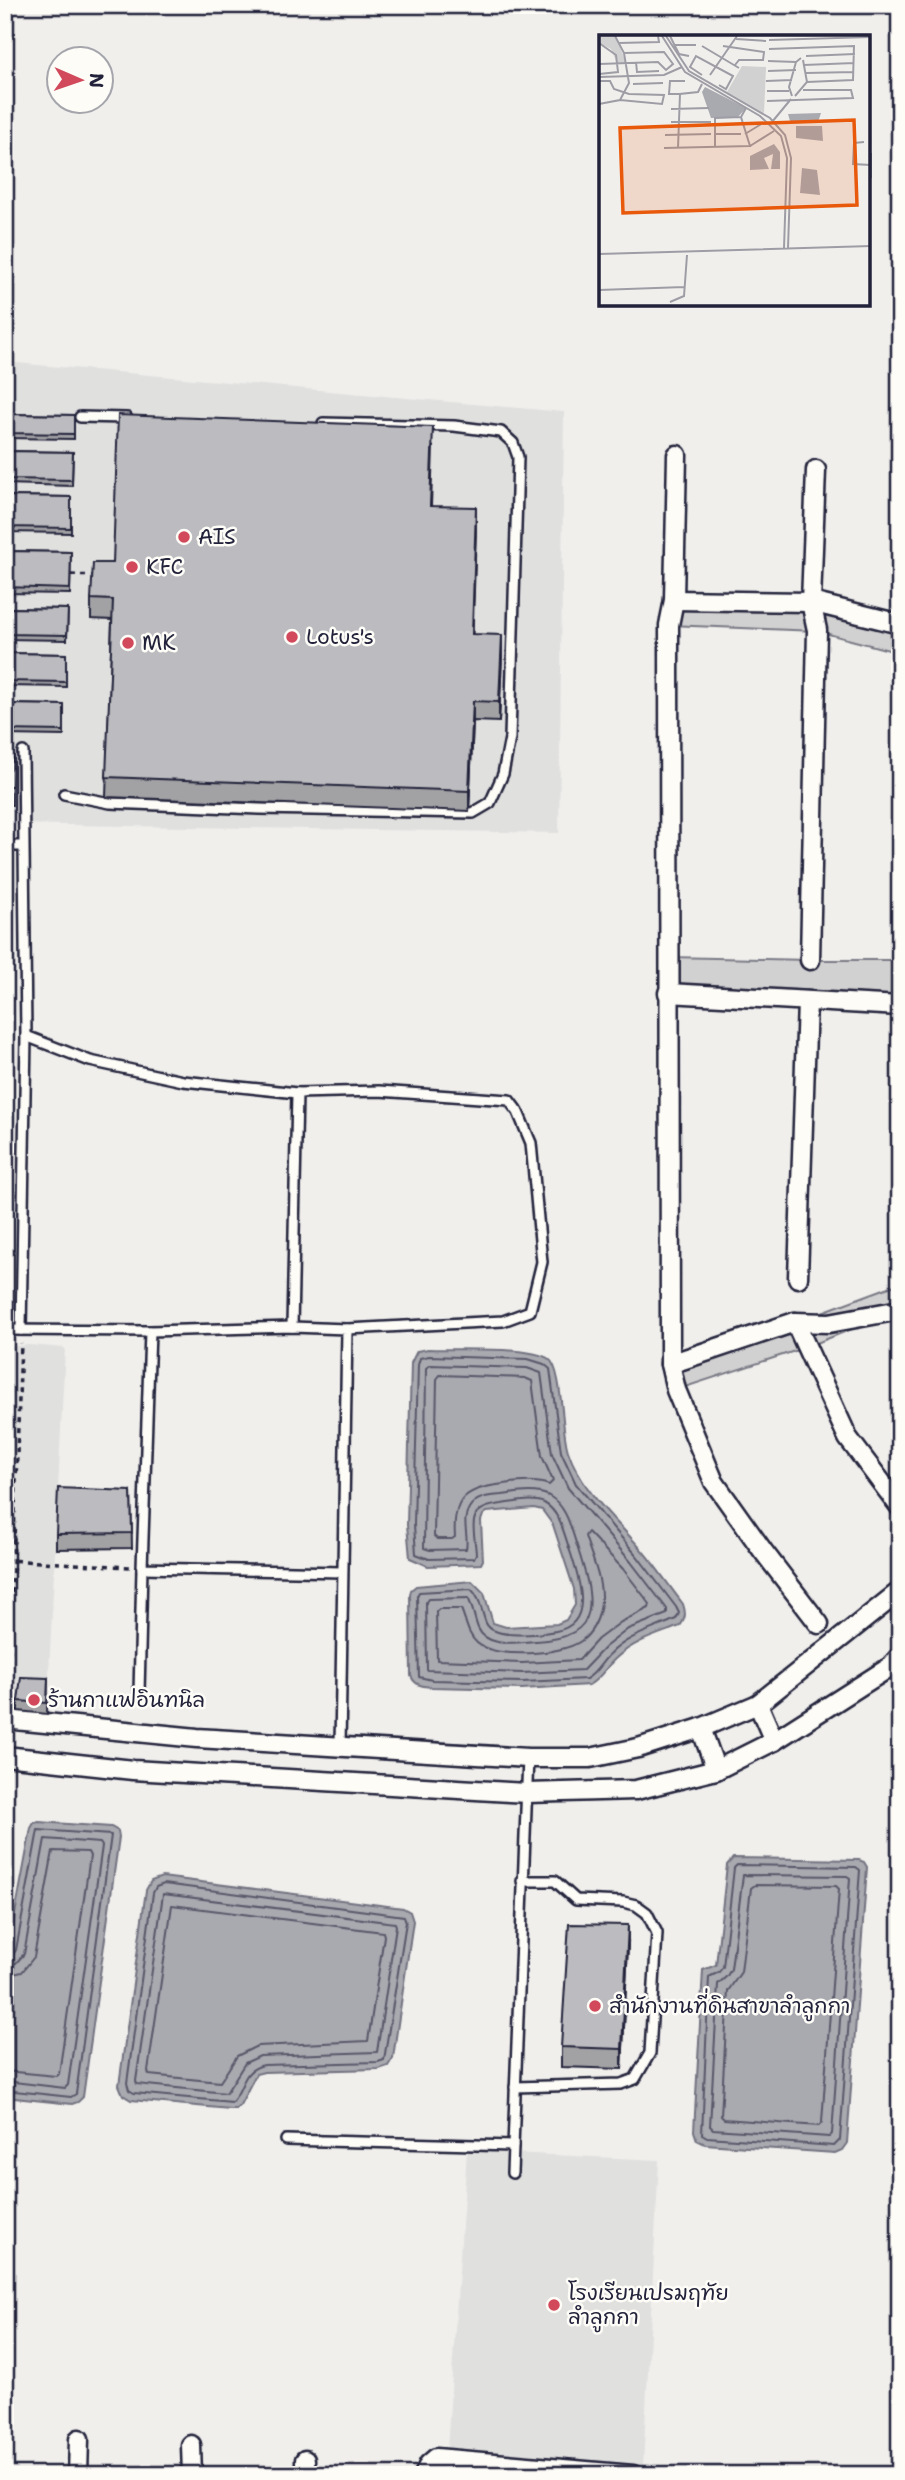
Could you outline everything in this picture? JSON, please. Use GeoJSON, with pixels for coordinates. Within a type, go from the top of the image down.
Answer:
{"type":"FeatureCollection","features":[{"type":"Feature","properties":{"kind":"street"},"geometry":{"type":"LineString","coordinates":[[677,455],[674,600],[669,625],[670,1364],[676,1390],[714,1482],[819,1624]]}},
{"type":"Feature","properties":{"kind":"street"},"geometry":{"type":"LineString","coordinates":[[810,960],[817,631],[811,602],[816,470]]}},
{"type":"Feature","properties":{"kind":"street"},"geometry":{"type":"LineString","coordinates":[[674,600],[811,602],[900,624]]}},
{"type":"Feature","properties":{"kind":"street"},"geometry":{"type":"LineString","coordinates":[[668,993],[900,1006]]}},
{"type":"Feature","properties":{"kind":"street"},"geometry":{"type":"LineString","coordinates":[[798,1278],[807,1001]]}},
{"type":"Feature","properties":{"kind":"street"},"geometry":{"type":"LineString","coordinates":[[670,1364],[794,1322],[829,1323],[900,1310]]}},
{"type":"Feature","properties":{"kind":"street"},"geometry":{"type":"LineString","coordinates":[[794,1322],[848,1438],[900,1507]]}},
{"type":"Feature","properties":{"kind":"street"},"geometry":{"type":"LineString","coordinates":[[6,1719],[197,1738],[528,1758],[590,1758],[638,1748],[701,1728],[758,1704],[898,1595]]}},
{"type":"Feature","properties":{"kind":"street"},"geometry":{"type":"LineString","coordinates":[[5,1756],[132,1770],[527,1793],[636,1790],[716,1770],[775,1741],[890,1667],[900,1656]]}},
{"type":"Feature","properties":{"kind":"street"},"geometry":{"type":"LineString","coordinates":[[758,1704],[775,1741]]}},
{"type":"Feature","properties":{"kind":"street"},"geometry":{"type":"LineString","coordinates":[[701,1728],[716,1770]]}},
{"type":"Feature","properties":{"kind":"street"},"geometry":{"type":"LineString","coordinates":[[78,2475],[79,2439]]}},
{"type":"Feature","properties":{"kind":"street"},"geometry":{"type":"LineString","coordinates":[[191,2445],[192,2475]]}},
{"type":"Feature","properties":{"kind":"street"},"geometry":{"type":"LineString","coordinates":[[424,2475],[429,2464],[436,2458],[552,2471],[633,2475]]}},
{"type":"Feature","properties":{"kind":"lane"},"geometry":{"type":"LineString","coordinates":[[80,417],[132,418]]}},
{"type":"Feature","properties":{"kind":"lane"},"geometry":{"type":"LineString","coordinates":[[64,794],[110,803],[473,813],[490,803],[503,774],[510,738],[518,457],[513,443],[501,432],[454,426],[317,423]]}},
{"type":"Feature","properties":{"kind":"lane"},"geometry":{"type":"LineString","coordinates":[[21,1330],[26,1036],[23,752]]}},
{"type":"Feature","properties":{"kind":"lane"},"geometry":{"type":"LineString","coordinates":[[5,846],[22,846]]}},
{"type":"Feature","properties":{"kind":"lane"},"geometry":{"type":"LineString","coordinates":[[5,1330],[150,1331],[292,1327],[347,1329],[503,1321],[530,1311],[542,1262],[531,1143],[518,1112],[509,1100],[379,1091],[298,1093],[183,1081],[90,1061],[26,1036]]}},
{"type":"Feature","properties":{"kind":"lane"},"geometry":{"type":"LineString","coordinates":[[292,1327],[298,1093]]}},
{"type":"Feature","properties":{"kind":"lane"},"geometry":{"type":"LineString","coordinates":[[340,1746],[347,1329]]}},
{"type":"Feature","properties":{"kind":"lane"},"geometry":{"type":"LineString","coordinates":[[139,1692],[150,1331]]}},
{"type":"Feature","properties":{"kind":"lane"},"geometry":{"type":"LineString","coordinates":[[142,1568],[342,1572]]}},
{"type":"Feature","properties":{"kind":"lane"},"geometry":{"type":"LineString","coordinates":[[5,1751],[6,1719]]}},
{"type":"Feature","properties":{"kind":"lane"},"geometry":{"type":"LineString","coordinates":[[512,2173],[528,1758]]}},
{"type":"Feature","properties":{"kind":"lane"},"geometry":{"type":"LineString","coordinates":[[515,2087],[621,2084],[635,2079],[650,2053],[657,1933],[647,1913],[636,1905],[576,1900],[555,1881],[523,1881]]}},
{"type":"Feature","properties":{"kind":"lane"},"geometry":{"type":"LineString","coordinates":[[286,2140],[513,2146]]}},
{"type":"Feature","properties":{"kind":"path"},"geometry":{"type":"LineString","coordinates":[[71,575],[101,576],[101,583]]}},
{"type":"Feature","properties":{"kind":"path"},"geometry":{"type":"LineString","coordinates":[[6,1719],[21,1330]]}},
{"type":"Feature","properties":{"kind":"path"},"geometry":{"type":"LineString","coordinates":[[5,1560],[142,1568]]}},
{"type":"Feature","properties":{"kind":"shaded area"},"geometry":{"type":"Polygon","coordinates":[[[5,362],[564,412],[559,833],[5,824],[5,362]]]}},
{"type":"Feature","properties":{"kind":"shaded area"},"geometry":{"type":"Polygon","coordinates":[[[674,600],[811,602],[900,624],[900,653],[817,631],[669,625],[674,600]]]}},
{"type":"Feature","properties":{"kind":"shaded area"},"geometry":{"type":"Polygon","coordinates":[[[669,957],[900,960],[900,1004],[668,993],[669,957]]]}},
{"type":"Feature","properties":{"kind":"shaded area"},"geometry":{"type":"Polygon","coordinates":[[[900,1283],[900,1310],[804,1348],[676,1390],[670,1364],[900,1283]]]}},
{"type":"Feature","properties":{"kind":"shaded area"},"geometry":{"type":"Polygon","coordinates":[[[29,1345],[65,1348],[47,1714],[5,1710],[5,1432],[8,1347],[29,1345]]]}},
{"type":"Feature","properties":{"kind":"shaded area","name":"โรงเรียนเปรมฤทัย ลำลูกกา"},"geometry":{"type":"Polygon","coordinates":[[[467,2151],[659,2160],[643,2466],[447,2450],[467,2151]]]}},
{"type":"Feature","properties":{"kind":"water"},"geometry":{"type":"Polygon","coordinates":[[[509,1350],[549,1359],[557,1375],[566,1442],[574,1465],[590,1491],[647,1556],[683,1604],[685,1615],[680,1626],[630,1647],[589,1685],[522,1689],[431,1687],[414,1681],[411,1676],[410,1595],[416,1586],[472,1581],[484,1593],[493,1623],[506,1627],[557,1624],[566,1620],[575,1605],[574,1589],[553,1525],[542,1510],[534,1508],[487,1512],[483,1515],[481,1564],[428,1566],[410,1558],[407,1525],[411,1363],[417,1351],[509,1350]]]}},
{"type":"Feature","properties":{"kind":"water"},"geometry":{"type":"Polygon","coordinates":[[[34,1823],[111,1827],[118,1831],[119,1837],[83,2097],[72,2104],[5,2097],[5,1968],[31,1828],[34,1823]]]}},
{"type":"Feature","properties":{"kind":"water"},"geometry":{"type":"Polygon","coordinates":[[[733,1858],[859,1860],[867,1867],[847,2143],[842,2150],[835,2153],[705,2144],[697,2140],[694,2131],[703,1970],[716,1965],[727,1865],[733,1858]]]}},
{"type":"Feature","properties":{"kind":"water"},"geometry":{"type":"Polygon","coordinates":[[[162,1877],[403,1908],[410,1912],[413,1921],[393,2058],[388,2066],[379,2069],[256,2074],[236,2109],[131,2100],[123,2095],[119,2085],[146,1890],[151,1881],[162,1877]]]}},
{"type":"Feature","properties":{"kind":"building"},"geometry":{"type":"Polygon","coordinates":[[[5,414],[74,415],[74,434],[5,433],[5,414]]]}},
{"type":"Feature","properties":{"kind":"building","name":"Lotus's"},"geometry":{"type":"Polygon","coordinates":[[[118,415],[433,427],[430,506],[476,507],[472,634],[502,635],[499,702],[473,701],[469,791],[106,777],[113,600],[91,599],[93,563],[113,563],[118,415]]]}},
{"type":"Feature","properties":{"kind":"building"},"geometry":{"type":"Polygon","coordinates":[[[5,451],[73,452],[72,480],[5,479],[5,451]]]}},
{"type":"Feature","properties":{"kind":"building"},"geometry":{"type":"Polygon","coordinates":[[[5,496],[71,497],[71,528],[5,527],[5,496]]]}},
{"type":"Feature","properties":{"kind":"building"},"geometry":{"type":"Polygon","coordinates":[[[5,551],[71,552],[70,589],[5,587],[5,551]]]}},
{"type":"Feature","properties":{"kind":"building"},"geometry":{"type":"Polygon","coordinates":[[[5,608],[68,609],[67,635],[5,634],[5,608]]]}},
{"type":"Feature","properties":{"kind":"building"},"geometry":{"type":"Polygon","coordinates":[[[5,653],[66,654],[66,682],[5,681],[5,653]]]}},
{"type":"Feature","properties":{"kind":"building"},"geometry":{"type":"Polygon","coordinates":[[[5,704],[64,705],[64,731],[5,730],[5,704]]]}},
{"type":"Feature","properties":{"kind":"building"},"geometry":{"type":"Polygon","coordinates":[[[5,741],[13,741],[12,786],[5,786],[5,741]]]}},
{"type":"Feature","properties":{"kind":"building"},"geometry":{"type":"Polygon","coordinates":[[[58,1488],[131,1491],[132,1533],[56,1534],[58,1488]]]}},
{"type":"Feature","properties":{"kind":"building"},"geometry":{"type":"Polygon","coordinates":[[[21,1677],[48,1678],[47,1703],[18,1701],[21,1677]]]}},
{"type":"Feature","properties":{"kind":"building","name":"สำนักงานที่ดินสาขาลำลูกกา"},"geometry":{"type":"Polygon","coordinates":[[[569,1924],[628,1925],[622,2049],[561,2047],[569,1924]]]}},
{"type":"Feature","properties":{"kind":"place","name":"AIS"},"geometry":{"type":"Point","coordinates":[184,537]}},
{"type":"Feature","properties":{"kind":"place","name":"KFC"},"geometry":{"type":"Point","coordinates":[132,567]}},
{"type":"Feature","properties":{"kind":"place","name":"Lotus's"},"geometry":{"type":"Point","coordinates":[292,637]}},
{"type":"Feature","properties":{"kind":"place","name":"MK"},"geometry":{"type":"Point","coordinates":[128,643]}},
{"type":"Feature","properties":{"kind":"place","name":"ร้านกาแฟอินทนิล"},"geometry":{"type":"Point","coordinates":[34,1700]}},
{"type":"Feature","properties":{"kind":"place","name":"สำนักงานที่ดินสาขาลำลูกกา"},"geometry":{"type":"Point","coordinates":[595,2006]}},
{"type":"Feature","properties":{"kind":"place","name":"โรงเรียนเปรมฤทัย ลำลูกกา"},"geometry":{"type":"Point","coordinates":[554,2305]}}]}
